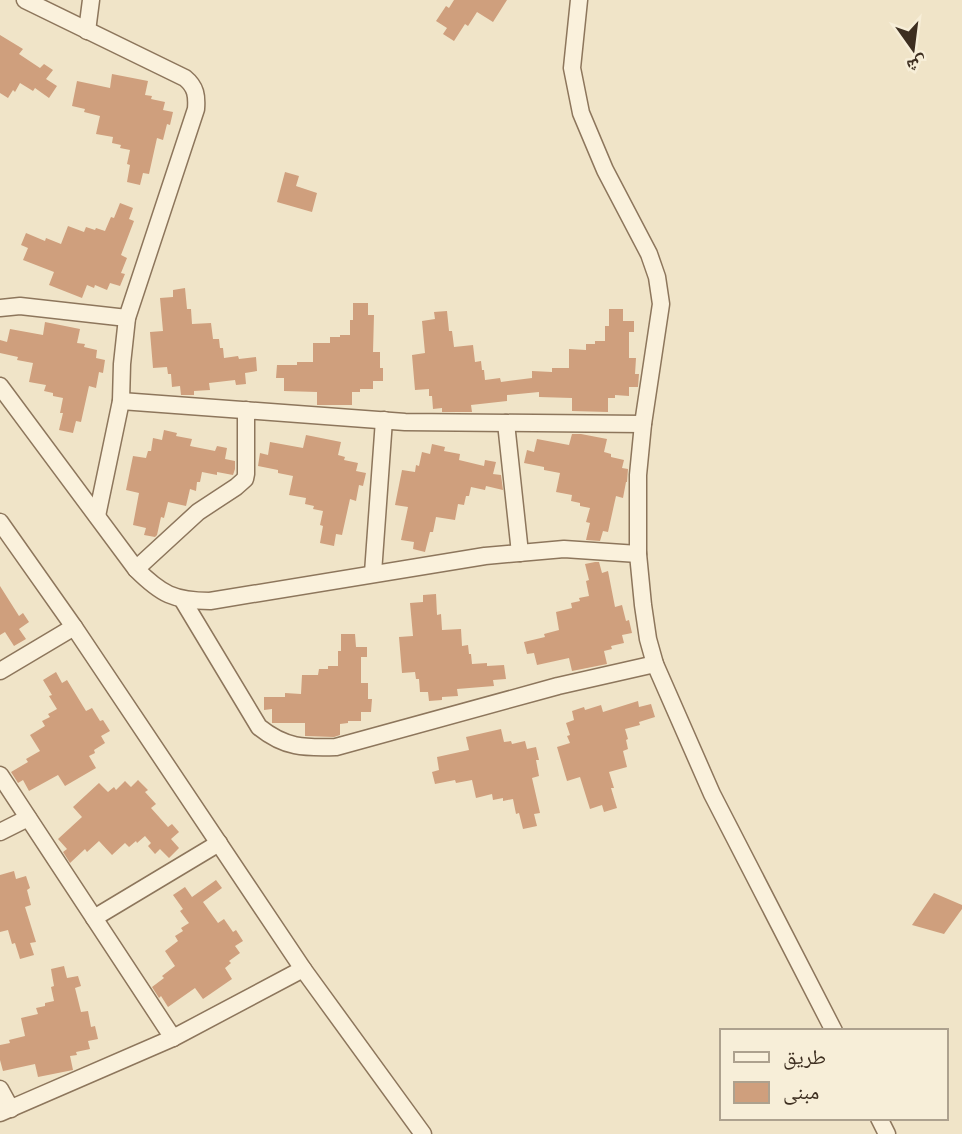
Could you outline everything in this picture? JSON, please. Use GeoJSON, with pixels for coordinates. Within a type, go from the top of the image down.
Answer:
{"type":"FeatureCollection","features":[{"type":"Feature","properties":{"kind":"street"},"geometry":{"type":"LineString","coordinates":[[25,0],[186,78],[196,93],[196,110],[127,318],[121,401],[97,516]]}},
{"type":"Feature","properties":{"kind":"street"},"geometry":{"type":"LineString","coordinates":[[87,31],[91,0]]}},
{"type":"Feature","properties":{"kind":"street"},"geometry":{"type":"LineString","coordinates":[[579,0],[572,68],[581,113],[605,170],[649,254],[657,277],[661,304],[638,475],[638,554],[648,639],[655,664],[712,794],[833,1029]]}},
{"type":"Feature","properties":{"kind":"street"},"geometry":{"type":"LineString","coordinates":[[0,308],[20,306],[127,318]]}},
{"type":"Feature","properties":{"kind":"street"},"geometry":{"type":"LineString","coordinates":[[0,386],[136,569],[164,594],[182,599],[209,601],[485,556],[564,549],[638,554]]}},
{"type":"Feature","properties":{"kind":"street"},"geometry":{"type":"LineString","coordinates":[[121,401],[405,422],[643,424]]}},
{"type":"Feature","properties":{"kind":"street"},"geometry":{"type":"LineString","coordinates":[[136,569],[198,512],[245,479],[246,410]]}},
{"type":"Feature","properties":{"kind":"street"},"geometry":{"type":"LineString","coordinates":[[373,573],[384,420]]}},
{"type":"Feature","properties":{"kind":"street"},"geometry":{"type":"LineString","coordinates":[[506,423],[520,553]]}},
{"type":"Feature","properties":{"kind":"street"},"geometry":{"type":"LineString","coordinates":[[0,522],[74,627],[303,969],[423,1134]]}},
{"type":"Feature","properties":{"kind":"street"},"geometry":{"type":"LineString","coordinates":[[182,599],[259,727],[285,744],[306,748],[336,747],[558,686],[655,664]]}},
{"type":"Feature","properties":{"kind":"street"},"geometry":{"type":"LineString","coordinates":[[0,671],[74,627]]}},
{"type":"Feature","properties":{"kind":"street"},"geometry":{"type":"LineString","coordinates":[[0,775],[173,1038]]}},
{"type":"Feature","properties":{"kind":"street"},"geometry":{"type":"LineString","coordinates":[[0,832],[28,818]]}},
{"type":"Feature","properties":{"kind":"street"},"geometry":{"type":"LineString","coordinates":[[94,918],[219,842]]}},
{"type":"Feature","properties":{"kind":"street"},"geometry":{"type":"LineString","coordinates":[[0,1089],[5,1111],[173,1038],[303,969]]}},
{"type":"Feature","properties":{"kind":"building"},"geometry":{"type":"Polygon","coordinates":[[[454,0],[507,0],[493,22],[477,12],[454,41],[443,34],[447,28],[436,21],[446,6],[449,8],[454,0]]]}},
{"type":"Feature","properties":{"kind":"building"},"geometry":{"type":"Polygon","coordinates":[[[0,35],[23,49],[19,54],[40,68],[44,64],[53,70],[46,79],[57,86],[49,98],[35,88],[33,91],[20,83],[8,98],[0,93],[0,35]]]}},
{"type":"Feature","properties":{"kind":"building"},"geometry":{"type":"Polygon","coordinates":[[[112,74],[148,81],[145,95],[165,102],[163,110],[173,112],[163,140],[157,138],[149,174],[143,173],[140,185],[127,182],[130,150],[112,143],[113,137],[96,134],[100,116],[72,106],[77,81],[110,88],[112,74]]]}},
{"type":"Feature","properties":{"kind":"building"},"geometry":{"type":"Polygon","coordinates":[[[285,172],[299,176],[296,186],[317,193],[312,212],[277,202],[285,172]]]}},
{"type":"Feature","properties":{"kind":"building"},"geometry":{"type":"Polygon","coordinates":[[[120,203],[133,208],[129,219],[134,221],[121,255],[127,258],[121,273],[125,274],[120,286],[110,283],[107,290],[87,285],[82,298],[49,285],[54,272],[23,260],[28,248],[21,245],[26,233],[61,244],[68,226],[84,232],[86,227],[105,231],[120,203]]]}},
{"type":"Feature","properties":{"kind":"building"},"geometry":{"type":"Polygon","coordinates":[[[185,288],[192,324],[211,323],[213,339],[219,339],[224,358],[256,357],[257,371],[245,373],[246,384],[236,385],[235,380],[209,383],[210,390],[194,391],[194,395],[181,395],[180,386],[172,387],[171,374],[168,374],[167,367],[153,368],[150,332],[163,331],[160,298],[173,297],[173,290],[185,288]]]}},
{"type":"Feature","properties":{"kind":"building"},"geometry":{"type":"Polygon","coordinates":[[[353,303],[368,303],[368,315],[374,315],[373,352],[380,352],[383,381],[373,381],[373,389],[352,392],[352,405],[317,405],[317,392],[284,391],[284,378],[276,378],[277,365],[313,362],[313,343],[330,343],[330,337],[350,335],[353,303]]]}},
{"type":"Feature","properties":{"kind":"building"},"geometry":{"type":"Polygon","coordinates":[[[609,309],[623,309],[623,321],[634,321],[634,332],[629,332],[629,358],[636,358],[635,374],[639,374],[638,387],[629,387],[629,396],[615,395],[615,398],[608,398],[608,412],[572,411],[572,398],[539,397],[539,392],[507,395],[507,401],[471,405],[472,412],[442,412],[442,408],[433,409],[429,389],[415,390],[412,355],[425,353],[422,321],[435,319],[434,312],[447,311],[454,347],[473,345],[475,362],[481,361],[485,380],[500,378],[501,382],[532,378],[532,371],[552,372],[552,368],[569,368],[569,349],[586,350],[586,344],[605,341],[605,326],[609,326],[609,309]]]}},
{"type":"Feature","properties":{"kind":"building"},"geometry":{"type":"Polygon","coordinates":[[[45,322],[80,329],[77,343],[97,350],[96,358],[105,360],[96,388],[89,386],[81,422],[76,421],[73,433],[59,430],[63,398],[44,391],[46,385],[29,382],[33,363],[0,353],[0,340],[7,342],[10,329],[43,335],[45,322]]]}},
{"type":"Feature","properties":{"kind":"building"},"geometry":{"type":"Polygon","coordinates":[[[164,430],[192,439],[190,446],[215,451],[217,446],[227,448],[225,459],[235,461],[235,469],[233,475],[202,472],[196,491],[190,489],[186,506],[168,502],[155,537],[144,535],[146,528],[133,525],[139,493],[126,490],[133,456],[146,458],[148,451],[151,451],[153,438],[162,440],[164,430]]]}},
{"type":"Feature","properties":{"kind":"building"},"geometry":{"type":"Polygon","coordinates":[[[572,434],[607,439],[604,452],[624,460],[622,468],[628,469],[623,498],[616,496],[608,532],[603,531],[600,541],[586,540],[590,523],[586,522],[590,508],[571,501],[572,495],[556,492],[560,473],[524,463],[527,450],[534,452],[537,439],[569,445],[572,434]]]}},
{"type":"Feature","properties":{"kind":"building"},"geometry":{"type":"Polygon","coordinates":[[[306,435],[341,442],[338,455],[345,457],[344,460],[358,463],[356,471],[366,473],[363,486],[359,485],[356,501],[350,499],[342,535],[336,534],[334,546],[320,543],[323,511],[305,504],[306,498],[289,495],[293,476],[258,466],[260,453],[268,455],[270,442],[303,448],[306,435]]]}},
{"type":"Feature","properties":{"kind":"building"},"geometry":{"type":"Polygon","coordinates":[[[432,444],[445,447],[444,451],[460,454],[459,460],[484,466],[485,460],[496,462],[493,474],[501,475],[503,490],[486,486],[485,490],[471,487],[464,505],[458,504],[455,520],[436,517],[425,552],[413,549],[414,542],[401,540],[408,507],[395,505],[402,470],[415,472],[422,452],[430,454],[432,444]]]}},
{"type":"Feature","properties":{"kind":"building"},"geometry":{"type":"Polygon","coordinates":[[[599,562],[602,573],[608,571],[615,607],[622,605],[632,633],[622,635],[624,643],[604,651],[607,664],[572,671],[569,658],[537,665],[534,653],[527,654],[524,642],[559,630],[556,612],[572,608],[571,603],[589,596],[585,564],[599,562]]]}},
{"type":"Feature","properties":{"kind":"building"},"geometry":{"type":"Polygon","coordinates":[[[0,586],[19,616],[23,613],[29,622],[19,629],[26,639],[14,646],[5,632],[0,635],[0,586]]]}},
{"type":"Feature","properties":{"kind":"building"},"geometry":{"type":"Polygon","coordinates":[[[436,594],[437,615],[441,614],[442,630],[461,629],[462,646],[468,645],[472,664],[504,665],[506,679],[493,680],[494,686],[457,689],[458,696],[429,701],[428,692],[420,692],[419,679],[416,679],[415,672],[402,673],[399,637],[413,636],[410,603],[423,602],[423,595],[436,594]]]}},
{"type":"Feature","properties":{"kind":"building"},"geometry":{"type":"Polygon","coordinates":[[[341,634],[355,634],[356,647],[367,647],[367,657],[361,657],[361,683],[368,683],[368,699],[372,699],[371,712],[361,712],[361,721],[340,724],[340,735],[334,737],[305,736],[305,723],[272,723],[272,709],[264,710],[264,697],[285,697],[285,693],[301,694],[302,675],[318,675],[319,669],[338,666],[341,634]]]}},
{"type":"Feature","properties":{"kind":"building"},"geometry":{"type":"Polygon","coordinates":[[[56,672],[62,683],[67,680],[86,711],[92,708],[110,731],[101,736],[105,743],[89,756],[96,768],[65,786],[58,775],[29,791],[23,780],[18,783],[11,772],[40,751],[30,735],[45,726],[42,721],[57,709],[43,680],[56,672]]]}},
{"type":"Feature","properties":{"kind":"building"},"geometry":{"type":"Polygon","coordinates":[[[638,701],[639,707],[651,704],[655,717],[625,729],[628,749],[623,751],[627,767],[609,772],[617,808],[604,812],[602,805],[590,809],[580,777],[567,781],[557,747],[570,743],[566,723],[574,720],[572,711],[584,707],[585,710],[601,705],[603,712],[638,701]]]}},
{"type":"Feature","properties":{"kind":"building"},"geometry":{"type":"Polygon","coordinates":[[[501,729],[504,742],[511,741],[512,744],[525,741],[527,749],[536,747],[539,776],[532,778],[540,813],[534,814],[537,826],[523,829],[513,799],[493,800],[492,794],[476,798],[472,780],[435,784],[432,772],[439,770],[437,757],[469,750],[466,737],[501,729]]]}},
{"type":"Feature","properties":{"kind":"building"},"geometry":{"type":"Polygon","coordinates":[[[138,780],[156,804],[151,808],[168,827],[172,824],[179,832],[171,839],[179,848],[169,858],[160,849],[155,854],[148,846],[151,843],[145,836],[129,847],[125,843],[112,855],[99,841],[70,863],[63,852],[67,849],[58,839],[82,817],[73,807],[99,783],[108,792],[114,787],[116,790],[125,781],[131,787],[138,780]]]}},
{"type":"Feature","properties":{"kind":"building"},"geometry":{"type":"Polygon","coordinates":[[[14,871],[16,879],[26,876],[30,888],[27,890],[31,905],[25,907],[36,942],[30,943],[34,955],[20,959],[8,930],[0,932],[0,875],[14,871]]]}},
{"type":"Feature","properties":{"kind":"building"},"geometry":{"type":"Polygon","coordinates":[[[216,880],[222,888],[203,902],[218,923],[224,919],[243,941],[235,946],[240,953],[229,961],[231,963],[225,968],[232,979],[203,999],[195,988],[168,1007],[152,987],[175,966],[165,951],[178,941],[175,936],[189,923],[173,895],[185,887],[192,897],[216,880]]]}},
{"type":"Feature","properties":{"kind":"building"},"geometry":{"type":"Polygon","coordinates":[[[934,893],[962,905],[962,909],[944,934],[912,925],[934,893]]]}},
{"type":"Feature","properties":{"kind":"building"},"geometry":{"type":"Polygon","coordinates":[[[64,966],[67,978],[78,976],[81,986],[75,988],[81,1012],[88,1011],[91,1027],[95,1026],[98,1039],[88,1041],[90,1049],[70,1056],[73,1070],[38,1077],[35,1064],[3,1071],[0,1045],[25,1036],[21,1018],[38,1014],[36,1008],[54,1001],[51,969],[64,966]]]}}]}
